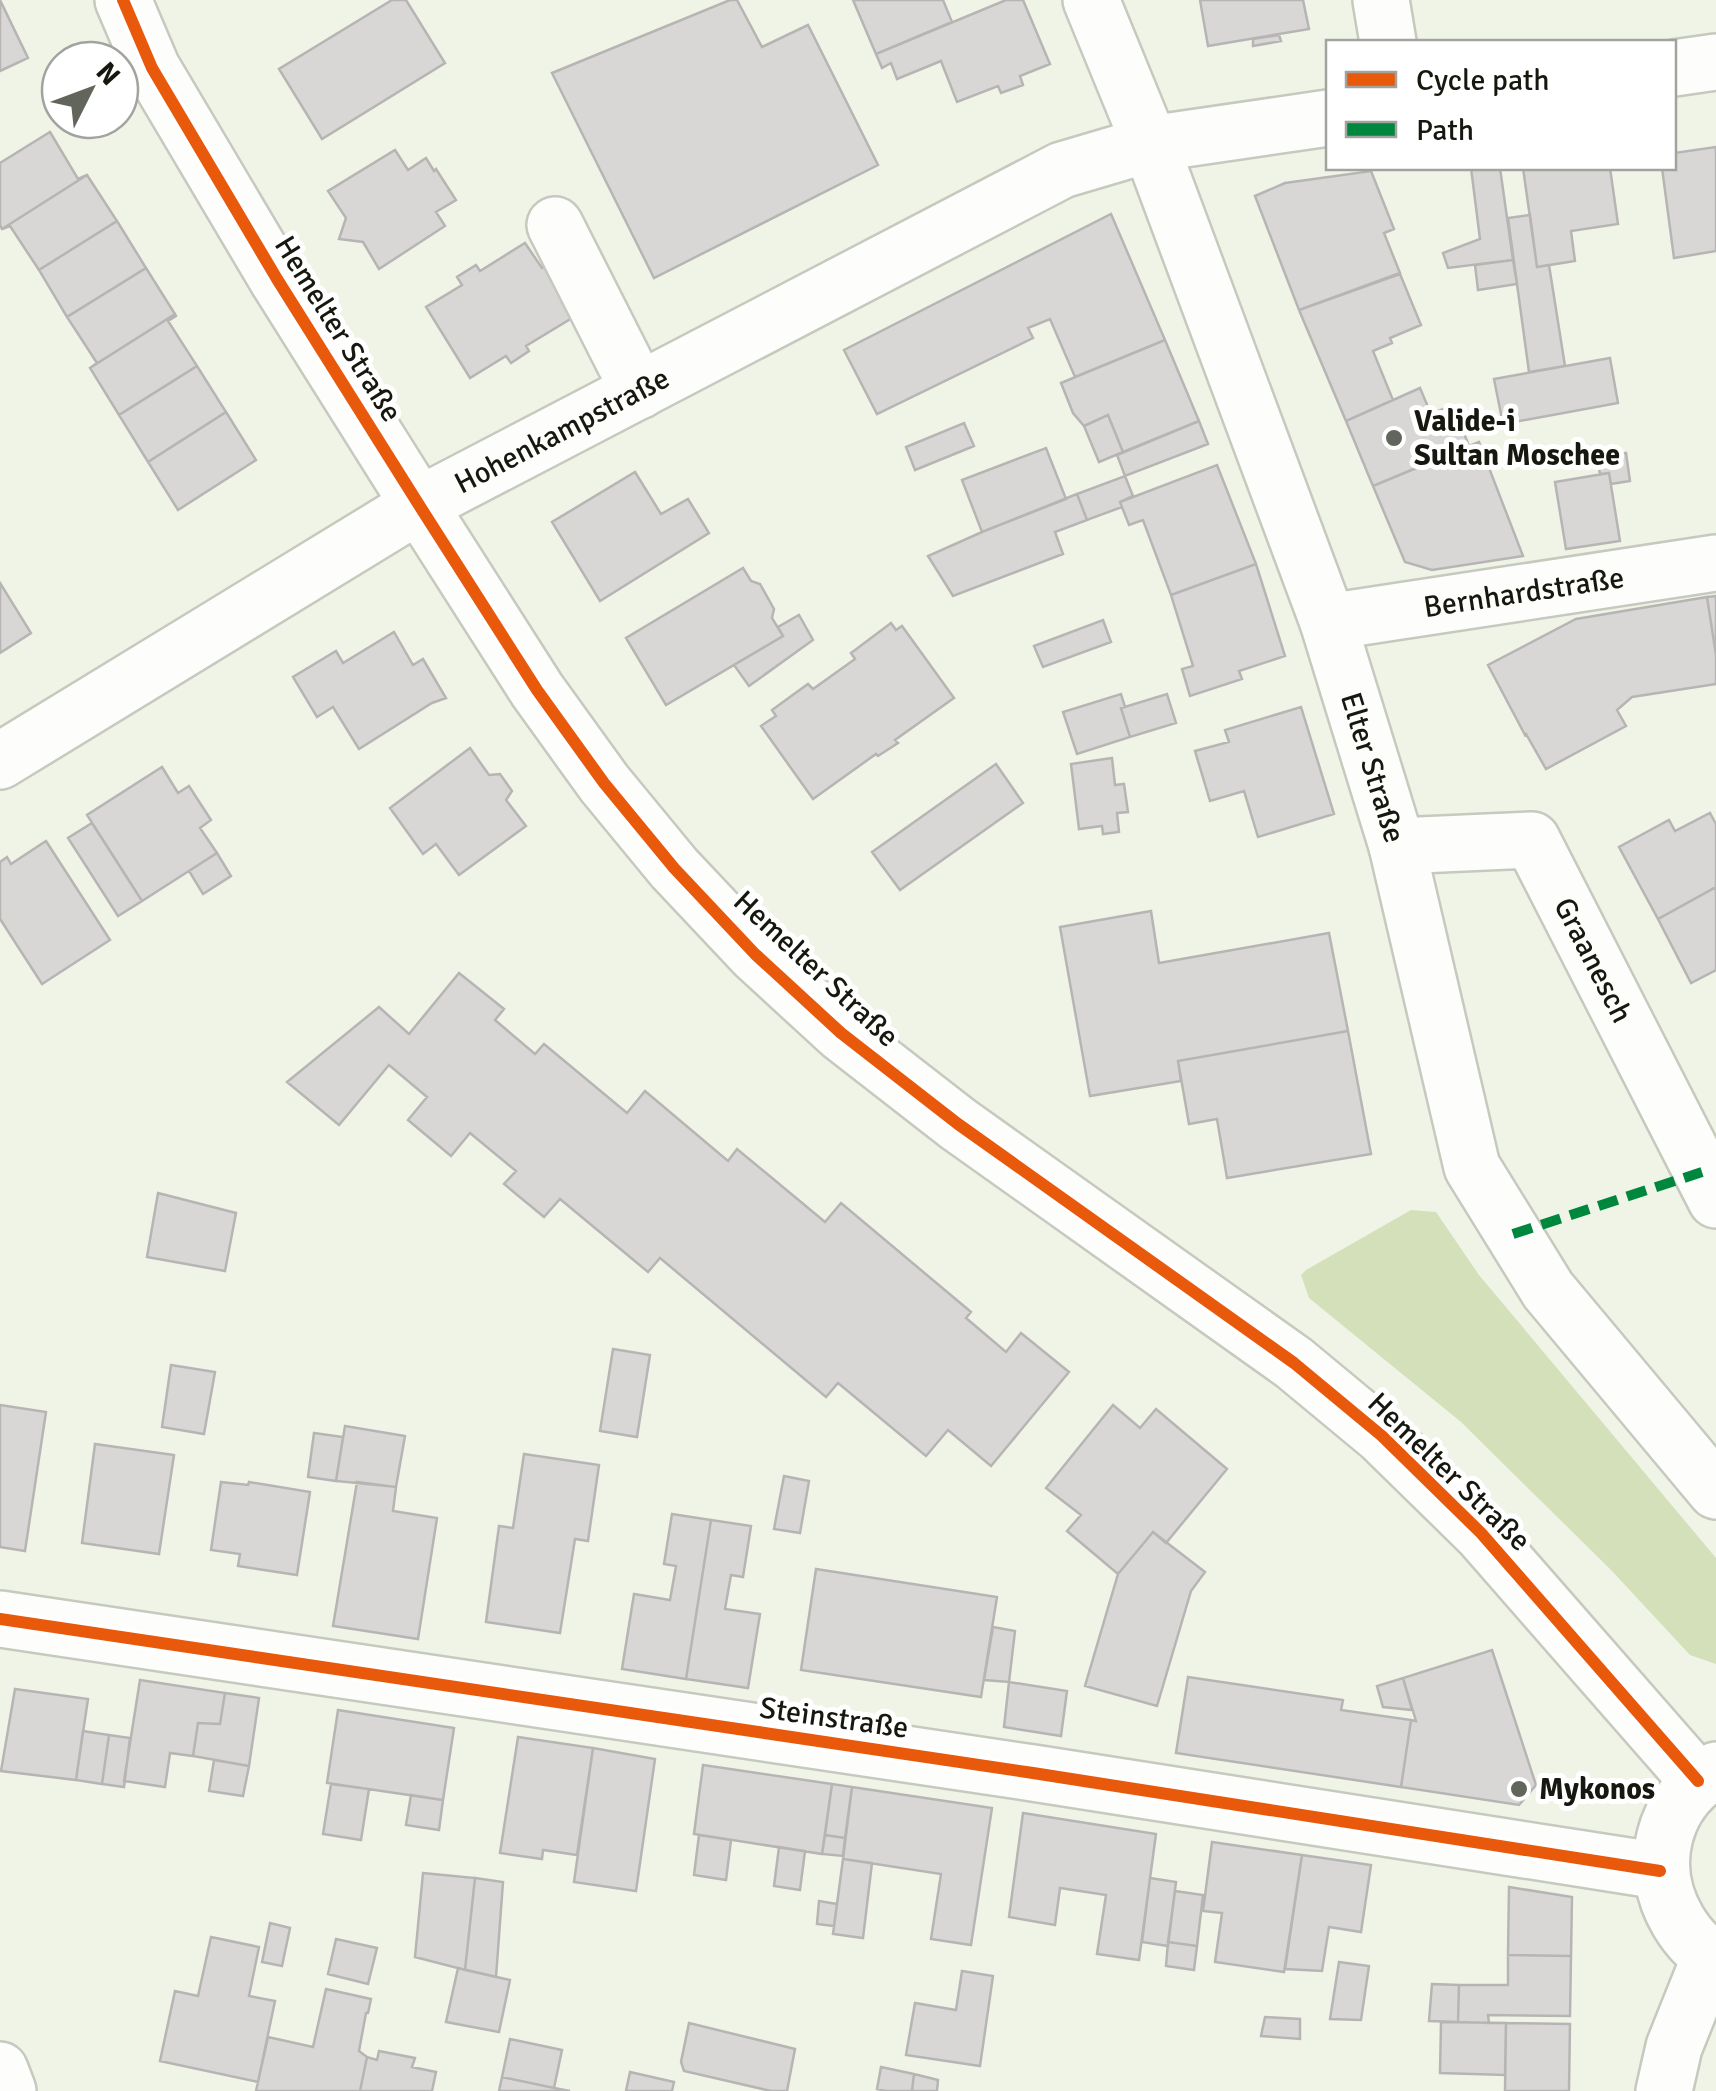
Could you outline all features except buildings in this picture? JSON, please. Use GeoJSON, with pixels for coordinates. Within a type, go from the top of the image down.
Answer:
{"type":"FeatureCollection","features":[{"type":"Feature","properties":{"kind":"street","name":"Hemelter Straße"},"geometry":{"type":"LineString","coordinates":[[122,0],[161,84],[419,505],[537,690],[604,783],[674,868],[755,954],[841,1032],[958,1124],[1294,1363],[1382,1436],[1481,1533],[1707,1775]]}},
{"type":"Feature","properties":{"kind":"street","name":"Elter Straße"},"geometry":{"type":"LineString","coordinates":[[1091,0],[1150,144],[1328,622],[1397,846],[1472,1167],[1548,1290],[1716,1491]]}},
{"type":"Feature","properties":{"kind":"street"},"geometry":{"type":"LineString","coordinates":[[1380,0],[1388,40]]}},
{"type":"Feature","properties":{"kind":"street"},"geometry":{"type":"LineString","coordinates":[[1676,68],[1716,62]]}},
{"type":"Feature","properties":{"kind":"street","name":"Hohenkampstraße"},"geometry":{"type":"LineString","coordinates":[[0,762],[419,505],[1062,170],[1150,144],[1326,118]]}},
{"type":"Feature","properties":{"kind":"street"},"geometry":{"type":"LineString","coordinates":[[555,225],[638,391]]}},
{"type":"Feature","properties":{"kind":"street","name":"Bernhardstraße"},"geometry":{"type":"LineString","coordinates":[[1328,622],[1716,562]]}},
{"type":"Feature","properties":{"kind":"street","name":"Graanesch"},"geometry":{"type":"LineString","coordinates":[[1397,846],[1532,840],[1716,1200]]}},
{"type":"Feature","properties":{"kind":"street","name":"Steinstraße"},"geometry":{"type":"LineString","coordinates":[[0,1620],[1013,1770],[1660,1871]]}},
{"type":"Feature","properties":{"kind":"street"},"geometry":{"type":"LineString","coordinates":[[1664,2091],[1674,2047],[1713,1958],[1686,1934],[1668,1904],[1660,1871],[1664,1837],[1676,1806],[1707,1775]]}},
{"type":"Feature","properties":{"kind":"street"},"geometry":{"type":"LineString","coordinates":[[0,2070],[8,2091]]}},
{"type":"Feature","properties":{"kind":"green space"},"geometry":{"type":"Polygon","coordinates":[[[1411,1210],[1436,1212],[1479,1275],[1716,1558],[1716,1664],[1690,1655],[1611,1570],[1461,1422],[1309,1298],[1301,1275],[1306,1270],[1411,1210]]]}},
{"type":"Feature","properties":{"kind":"marked path"},"geometry":{"type":"LineString","coordinates":[[1513,1234],[1702,1172]]}},
{"type":"Feature","properties":{"kind":"cycle path"},"geometry":{"type":"LineString","coordinates":[[123,0],[152,68],[277,279],[419,505],[537,690],[604,783],[674,868],[755,954],[841,1033],[958,1124],[1294,1363],[1382,1436],[1481,1533],[1698,1781]]}},
{"type":"Feature","properties":{"kind":"cycle path"},"geometry":{"type":"LineString","coordinates":[[0,1619],[1660,1871]]}},
{"type":"Feature","properties":{"kind":"place","name":"Valide-i Sultan Moschee"},"geometry":{"type":"Point","coordinates":[1394,438]}},
{"type":"Feature","properties":{"kind":"place","name":"Mykonos"},"geometry":{"type":"Point","coordinates":[1519,1789]}}]}
